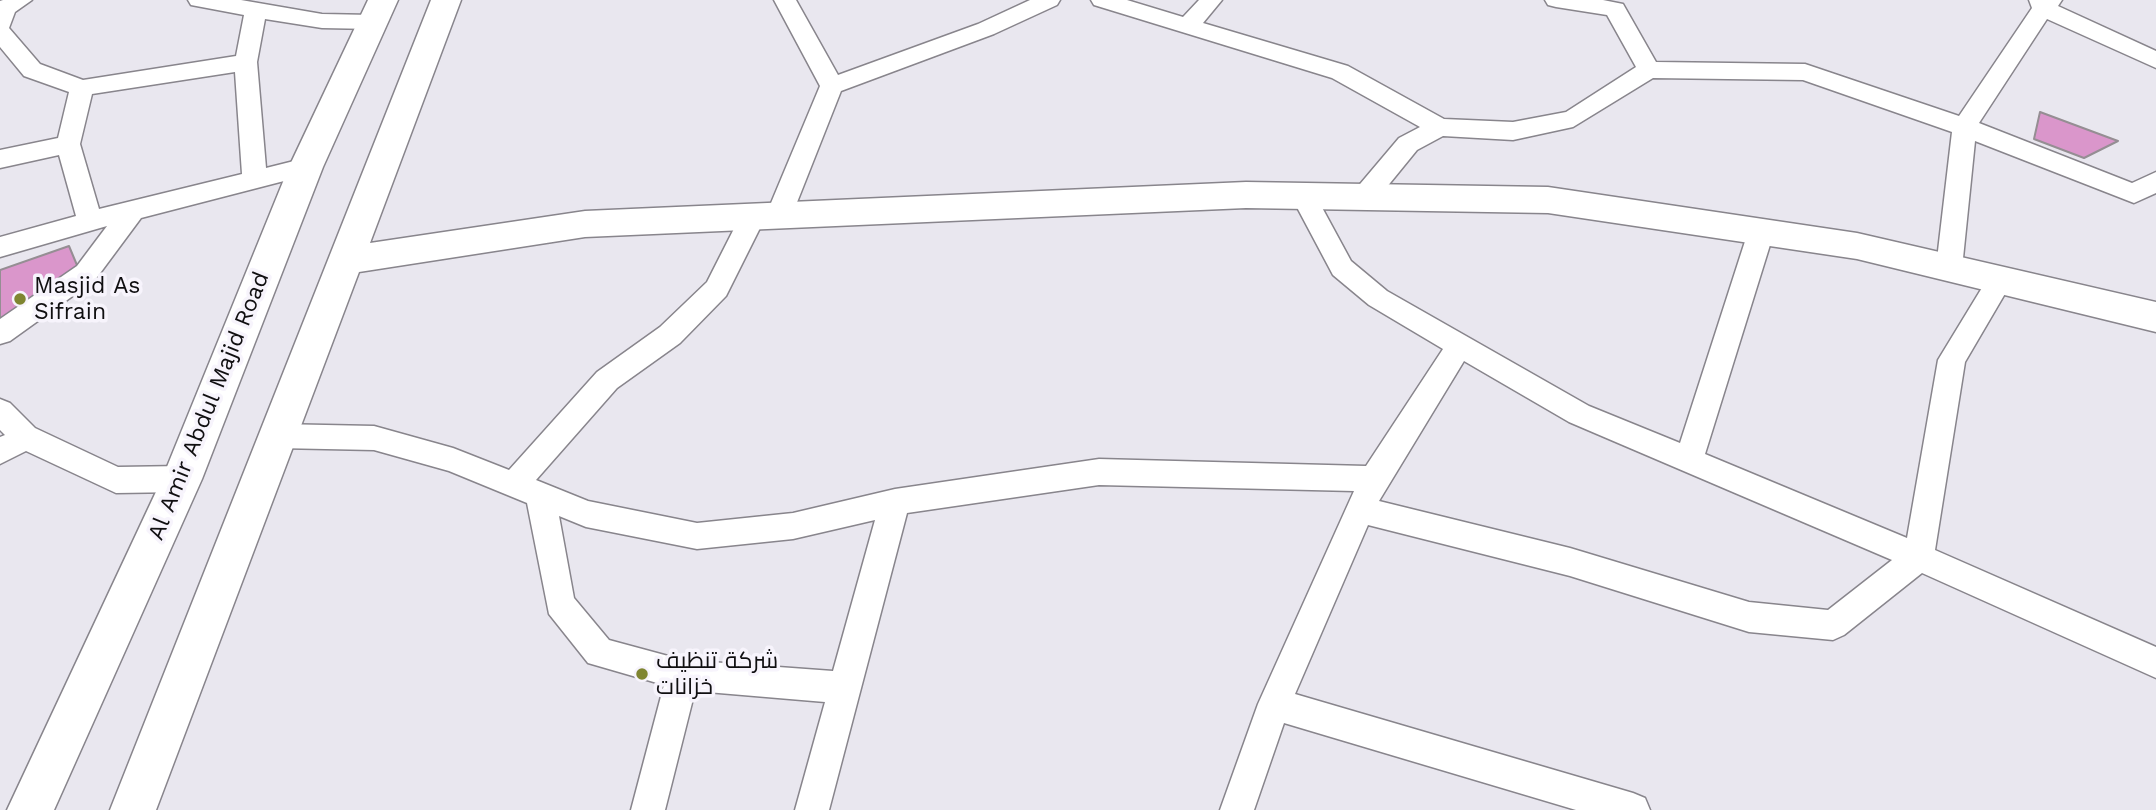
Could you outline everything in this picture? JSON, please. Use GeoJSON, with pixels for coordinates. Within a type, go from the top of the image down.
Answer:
{"type":"FeatureCollection","features":[{"type":"Feature","properties":{"kind":"main road"},"geometry":{"type":"LineString","coordinates":[[133,810],[446,0]]}},
{"type":"Feature","properties":{"kind":"main road","name":"Al Amir Abdul Majid Road"},"geometry":{"type":"LineString","coordinates":[[30,810],[182,479],[306,167],[378,11]]}},
{"type":"Feature","properties":{"kind":"main road"},"geometry":{"type":"LineString","coordinates":[[345,260],[585,224],[1246,195],[1548,200],[1857,246],[2156,317]]}},
{"type":"Feature","properties":{"kind":"street"},"geometry":{"type":"LineString","coordinates":[[0,24],[5,9],[22,0]]}},
{"type":"Feature","properties":{"kind":"street"},"geometry":{"type":"LineString","coordinates":[[199,0],[322,21],[378,11]]}},
{"type":"Feature","properties":{"kind":"street"},"geometry":{"type":"LineString","coordinates":[[785,0],[832,86]]}},
{"type":"Feature","properties":{"kind":"street"},"geometry":{"type":"LineString","coordinates":[[527,490],[607,380],[670,335],[717,289],[766,216],[832,86],[986,29],[1049,0]]}},
{"type":"Feature","properties":{"kind":"street"},"geometry":{"type":"LineString","coordinates":[[1102,0],[1340,72],[1440,127],[1513,131],[1573,119],[1649,70],[1805,72],[1964,127],[2134,194],[2156,181]]}},
{"type":"Feature","properties":{"kind":"street"},"geometry":{"type":"LineString","coordinates":[[1186,27],[1211,0]]}},
{"type":"Feature","properties":{"kind":"street"},"geometry":{"type":"LineString","coordinates":[[1556,0],[1615,9],[1649,70]]}},
{"type":"Feature","properties":{"kind":"street"},"geometry":{"type":"LineString","coordinates":[[1949,268],[1964,127],[2045,3],[2156,60]]}},
{"type":"Feature","properties":{"kind":"street"},"geometry":{"type":"LineString","coordinates":[[255,180],[246,62],[256,10]]}},
{"type":"Feature","properties":{"kind":"street"},"geometry":{"type":"LineString","coordinates":[[0,32],[33,70],[82,88],[246,62]]}},
{"type":"Feature","properties":{"kind":"street"},"geometry":{"type":"LineString","coordinates":[[82,88],[68,144],[90,221]]}},
{"type":"Feature","properties":{"kind":"street"},"geometry":{"type":"LineString","coordinates":[[1364,197],[1408,145],[1440,127]]}},
{"type":"Feature","properties":{"kind":"street"},"geometry":{"type":"LineString","coordinates":[[0,159],[68,144]]}},
{"type":"Feature","properties":{"kind":"street"},"geometry":{"type":"LineString","coordinates":[[0,247],[90,221],[306,167]]}},
{"type":"Feature","properties":{"kind":"street"},"geometry":{"type":"LineString","coordinates":[[1303,196],[1342,268],[1378,298],[1579,414],[1919,557],[2156,663]]}},
{"type":"Feature","properties":{"kind":"street"},"geometry":{"type":"LineString","coordinates":[[0,333],[86,273],[132,211]]}},
{"type":"Feature","properties":{"kind":"street"},"geometry":{"type":"LineString","coordinates":[[1689,460],[1761,232]]}},
{"type":"Feature","properties":{"kind":"street"},"geometry":{"type":"LineString","coordinates":[[1361,510],[1570,562],[1749,617],[1833,625],[1919,557],[1952,360],[2000,280]]}},
{"type":"Feature","properties":{"kind":"street"},"geometry":{"type":"LineString","coordinates":[[1237,810],[1275,704],[1374,479],[1459,347]]}},
{"type":"Feature","properties":{"kind":"street"},"geometry":{"type":"LineString","coordinates":[[0,411],[24,437],[116,480],[182,479]]}},
{"type":"Feature","properties":{"kind":"street"},"geometry":{"type":"LineString","coordinates":[[277,436],[374,438],[453,460],[586,514],[697,536],[793,526],[895,502],[1099,472],[1374,479]]}},
{"type":"Feature","properties":{"kind":"street"},"geometry":{"type":"LineString","coordinates":[[0,452],[24,437]]}},
{"type":"Feature","properties":{"kind":"street"},"geometry":{"type":"LineString","coordinates":[[527,490],[561,604],[599,652],[682,675],[845,688]]}},
{"type":"Feature","properties":{"kind":"street"},"geometry":{"type":"LineString","coordinates":[[812,810],[895,502]]}},
{"type":"Feature","properties":{"kind":"street"},"geometry":{"type":"LineString","coordinates":[[648,810],[682,675]]}},
{"type":"Feature","properties":{"kind":"street"},"geometry":{"type":"LineString","coordinates":[[1275,704],[1633,810]]}},
{"type":"Feature","properties":{"kind":"building"},"geometry":{"type":"Polygon","coordinates":[[[2040,112],[2118,141],[2084,158],[2034,139],[2040,112]]]}},
{"type":"Feature","properties":{"kind":"building","name":"Masjid As Sifrain"},"geometry":{"type":"Polygon","coordinates":[[[69,246],[79,270],[0,329],[0,270],[69,246]]]}},
{"type":"Feature","properties":{"kind":"place","name":"Masjid As Sifrain"},"geometry":{"type":"Point","coordinates":[20,299]}},
{"type":"Feature","properties":{"kind":"place","name":"شركة تنظيف خزانات"},"geometry":{"type":"Point","coordinates":[642,674]}}]}
